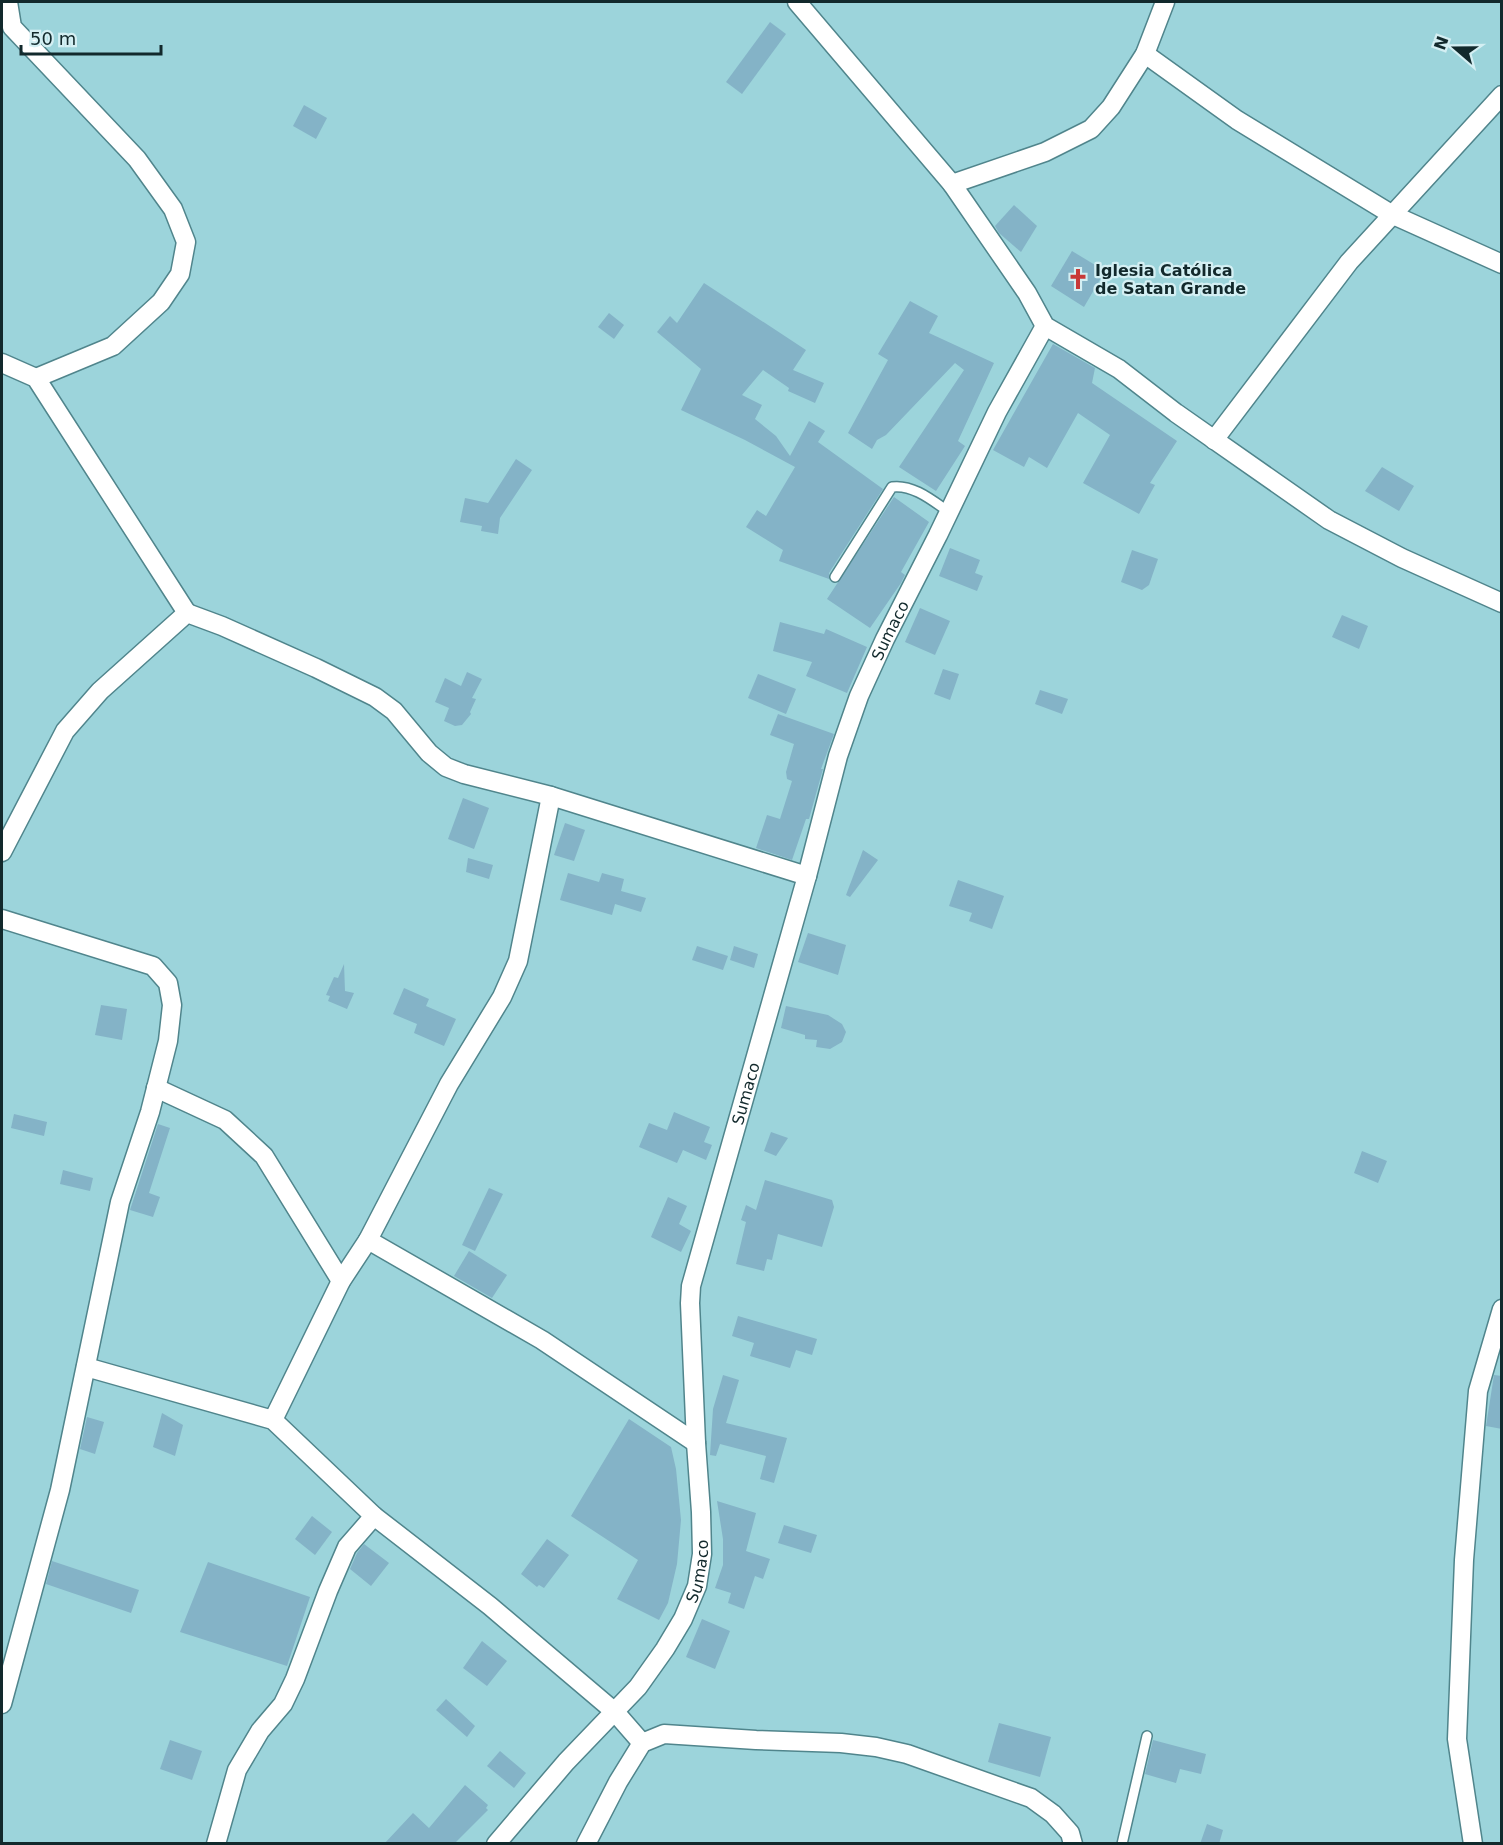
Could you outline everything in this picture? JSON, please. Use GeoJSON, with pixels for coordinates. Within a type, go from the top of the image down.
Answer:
{"type":"FeatureCollection","features":[{"type":"Feature","properties":{"kind":"street"},"geometry":{"type":"LineString","coordinates":[[8,2],[12,27],[137,159],[173,209],[186,242],[180,274],[161,302],[113,346],[36,378]]}},
{"type":"Feature","properties":{"kind":"street"},"geometry":{"type":"LineString","coordinates":[[797,2],[952,184],[1027,293],[1045,326],[1119,369],[1176,413],[1329,520],[1402,558],[1502,603]]}},
{"type":"Feature","properties":{"kind":"street"},"geometry":{"type":"LineString","coordinates":[[952,184],[1045,152],[1091,129],[1111,107],[1145,54],[1165,2]]}},
{"type":"Feature","properties":{"kind":"street"},"geometry":{"type":"LineString","coordinates":[[1145,54],[1237,120],[1391,214],[1502,264]]}},
{"type":"Feature","properties":{"kind":"street"},"geometry":{"type":"LineString","coordinates":[[1214,440],[1349,262],[1502,95]]}},
{"type":"Feature","properties":{"kind":"street","name":"Sumaco"},"geometry":{"type":"LineString","coordinates":[[496,1844],[566,1761],[638,1687],[683,1619],[697,1586],[702,1554],[691,1286],[807,876],[838,756],[860,696],[885,639],[997,412],[1045,326]]}},
{"type":"Feature","properties":{"kind":"street"},"geometry":{"type":"LineString","coordinates":[[2,363],[36,378],[187,613],[222,626],[375,697],[394,711],[429,753],[446,767],[464,774],[551,796],[807,876]]}},
{"type":"Feature","properties":{"kind":"street"},"geometry":{"type":"LineString","coordinates":[[2,852],[65,731],[100,691],[187,613]]}},
{"type":"Feature","properties":{"kind":"street"},"geometry":{"type":"LineString","coordinates":[[273,1420],[341,1281],[368,1240],[449,1084],[502,997],[518,961],[551,796]]}},
{"type":"Feature","properties":{"kind":"street"},"geometry":{"type":"LineString","coordinates":[[2,919],[153,966],[168,982],[172,1005],[168,1041],[156,1088],[120,1202],[60,1490],[2,1704]]}},
{"type":"Feature","properties":{"kind":"street"},"geometry":{"type":"LineString","coordinates":[[156,1088],[225,1120],[264,1156],[341,1281]]}},
{"type":"Feature","properties":{"kind":"street"},"geometry":{"type":"LineString","coordinates":[[368,1240],[542,1340],[696,1443]]}},
{"type":"Feature","properties":{"kind":"street"},"geometry":{"type":"LineString","coordinates":[[1473,1844],[1457,1739],[1464,1560],[1478,1391],[1502,1309]]}},
{"type":"Feature","properties":{"kind":"street"},"geometry":{"type":"LineString","coordinates":[[86,1367],[273,1420],[374,1516],[490,1606],[615,1712],[642,1743]]}},
{"type":"Feature","properties":{"kind":"street"},"geometry":{"type":"LineString","coordinates":[[216,1844],[237,1770],[260,1731],[283,1704],[347,1547],[374,1516]]}},
{"type":"Feature","properties":{"kind":"street"},"geometry":{"type":"LineString","coordinates":[[586,1844],[618,1782],[642,1743],[664,1734],[841,1743],[876,1747],[906,1754],[1031,1798],[1053,1814],[1070,1833],[1073,1844]]}},
{"type":"Feature","properties":{"kind":"lane"},"geometry":{"type":"LineString","coordinates":[[836,577],[892,487],[903,486],[926,496],[949,512]]}},
{"type":"Feature","properties":{"kind":"lane"},"geometry":{"type":"LineString","coordinates":[[1122,1844],[1146,1736]]}},
{"type":"Feature","properties":{"kind":"building"},"geometry":{"type":"Polygon","coordinates":[[[770,22],[786,34],[742,94],[726,82],[770,22]]]}},
{"type":"Feature","properties":{"kind":"building"},"geometry":{"type":"Polygon","coordinates":[[[304,105],[327,118],[316,139],[293,126],[304,105]]]}},
{"type":"Feature","properties":{"kind":"building"},"geometry":{"type":"Polygon","coordinates":[[[1014,205],[1037,226],[1021,252],[999,233],[995,226],[1014,205]]]}},
{"type":"Feature","properties":{"kind":"building","name":"Iglesia Católica de Satan Grande"},"geometry":{"type":"Polygon","coordinates":[[[1072,251],[1105,271],[1084,307],[1051,286],[1072,251]]]}},
{"type":"Feature","properties":{"kind":"building"},"geometry":{"type":"Polygon","coordinates":[[[704,283],[806,350],[793,370],[824,383],[815,403],[788,391],[789,388],[763,370],[742,395],[762,405],[755,419],[776,436],[790,456],[809,421],[825,431],[818,442],[883,489],[829,573],[829,579],[779,561],[783,550],[746,527],[757,510],[766,516],[795,467],[681,410],[701,369],[657,332],[670,316],[677,323],[704,283]]]}},
{"type":"Feature","properties":{"kind":"building"},"geometry":{"type":"Polygon","coordinates":[[[910,301],[938,316],[929,333],[994,363],[958,441],[965,446],[936,491],[899,467],[964,370],[955,363],[886,435],[877,440],[872,449],[848,433],[888,360],[878,354],[910,301]]]}},
{"type":"Feature","properties":{"kind":"building"},"geometry":{"type":"Polygon","coordinates":[[[609,313],[624,325],[614,339],[598,327],[609,313]]]}},
{"type":"Feature","properties":{"kind":"building"},"geometry":{"type":"Polygon","coordinates":[[[1053,344],[1095,368],[1092,383],[1177,441],[1150,483],[1155,485],[1139,514],[1083,483],[1110,435],[1078,413],[1047,468],[1029,457],[1024,467],[993,450],[1053,344]]]}},
{"type":"Feature","properties":{"kind":"building"},"geometry":{"type":"Polygon","coordinates":[[[516,459],[532,470],[500,518],[498,534],[481,531],[482,526],[460,522],[465,498],[488,503],[516,459]]]}},
{"type":"Feature","properties":{"kind":"building"},"geometry":{"type":"Polygon","coordinates":[[[1382,467],[1414,486],[1399,511],[1365,491],[1382,467]]]}},
{"type":"Feature","properties":{"kind":"building"},"geometry":{"type":"Polygon","coordinates":[[[894,497],[929,522],[901,572],[905,575],[901,583],[870,628],[827,599],[894,497]]]}},
{"type":"Feature","properties":{"kind":"building"},"geometry":{"type":"Polygon","coordinates":[[[950,548],[980,560],[975,573],[983,576],[977,591],[939,576],[950,548]]]}},
{"type":"Feature","properties":{"kind":"building"},"geometry":{"type":"Polygon","coordinates":[[[1132,550],[1158,559],[1149,585],[1142,590],[1121,582],[1132,550]]]}},
{"type":"Feature","properties":{"kind":"building"},"geometry":{"type":"Polygon","coordinates":[[[920,608],[950,621],[935,655],[905,642],[920,608]]]}},
{"type":"Feature","properties":{"kind":"building"},"geometry":{"type":"Polygon","coordinates":[[[1342,615],[1368,626],[1359,649],[1332,637],[1342,615]]]}},
{"type":"Feature","properties":{"kind":"building"},"geometry":{"type":"Polygon","coordinates":[[[780,622],[824,634],[826,629],[867,647],[847,693],[806,676],[812,662],[773,651],[780,622]]]}},
{"type":"Feature","properties":{"kind":"building"},"geometry":{"type":"Polygon","coordinates":[[[943,669],[959,674],[950,700],[934,694],[943,669]]]}},
{"type":"Feature","properties":{"kind":"building"},"geometry":{"type":"Polygon","coordinates":[[[467,672],[482,679],[472,698],[476,699],[471,714],[462,725],[455,726],[444,721],[449,708],[435,702],[445,678],[461,686],[467,672]]]}},
{"type":"Feature","properties":{"kind":"building"},"geometry":{"type":"Polygon","coordinates":[[[758,674],[796,689],[786,714],[748,698],[758,674]]]}},
{"type":"Feature","properties":{"kind":"building"},"geometry":{"type":"Polygon","coordinates":[[[1040,690],[1068,699],[1062,714],[1035,704],[1040,690]]]}},
{"type":"Feature","properties":{"kind":"building"},"geometry":{"type":"Polygon","coordinates":[[[778,714],[834,734],[821,769],[823,769],[809,819],[806,819],[792,860],[756,848],[767,815],[780,819],[792,781],[787,779],[786,772],[794,744],[770,735],[778,714]]]}},
{"type":"Feature","properties":{"kind":"building"},"geometry":{"type":"Polygon","coordinates":[[[463,798],[489,808],[474,849],[448,839],[463,798]]]}},
{"type":"Feature","properties":{"kind":"building"},"geometry":{"type":"Polygon","coordinates":[[[565,823],[585,830],[574,861],[554,855],[565,823]]]}},
{"type":"Feature","properties":{"kind":"building"},"geometry":{"type":"Polygon","coordinates":[[[863,850],[878,860],[850,897],[846,895],[863,850]]]}},
{"type":"Feature","properties":{"kind":"building"},"geometry":{"type":"Polygon","coordinates":[[[468,858],[493,865],[489,879],[466,872],[468,858]]]}},
{"type":"Feature","properties":{"kind":"building"},"geometry":{"type":"Polygon","coordinates":[[[568,873],[599,882],[602,873],[624,879],[621,891],[646,898],[641,912],[615,904],[612,915],[560,900],[568,873]]]}},
{"type":"Feature","properties":{"kind":"building"},"geometry":{"type":"Polygon","coordinates":[[[958,880],[1004,896],[992,929],[969,921],[972,913],[949,906],[958,880]]]}},
{"type":"Feature","properties":{"kind":"building"},"geometry":{"type":"Polygon","coordinates":[[[808,933],[846,945],[838,975],[798,962],[808,933]]]}},
{"type":"Feature","properties":{"kind":"building"},"geometry":{"type":"Polygon","coordinates":[[[697,946],[728,956],[723,970],[692,960],[697,946]]]}},
{"type":"Feature","properties":{"kind":"building"},"geometry":{"type":"Polygon","coordinates":[[[734,946],[758,954],[754,968],[730,960],[734,946]]]}},
{"type":"Feature","properties":{"kind":"building"},"geometry":{"type":"Polygon","coordinates":[[[344,964],[345,991],[354,993],[347,1009],[328,1001],[330,996],[326,995],[334,977],[338,978],[344,964]]]}},
{"type":"Feature","properties":{"kind":"building"},"geometry":{"type":"Polygon","coordinates":[[[404,988],[429,999],[426,1006],[456,1019],[444,1046],[414,1033],[417,1024],[393,1014],[404,988]]]}},
{"type":"Feature","properties":{"kind":"building"},"geometry":{"type":"Polygon","coordinates":[[[101,1005],[127,1009],[122,1040],[95,1035],[101,1005]]]}},
{"type":"Feature","properties":{"kind":"building"},"geometry":{"type":"Polygon","coordinates":[[[786,1006],[828,1015],[842,1024],[846,1032],[842,1042],[830,1049],[816,1047],[817,1040],[805,1039],[805,1035],[781,1028],[786,1006]]]}},
{"type":"Feature","properties":{"kind":"building"},"geometry":{"type":"Polygon","coordinates":[[[674,1112],[710,1127],[704,1142],[712,1145],[706,1160],[683,1150],[677,1163],[639,1147],[649,1123],[667,1130],[674,1112]]]}},
{"type":"Feature","properties":{"kind":"building"},"geometry":{"type":"Polygon","coordinates":[[[14,1114],[47,1122],[44,1136],[11,1128],[14,1114]]]}},
{"type":"Feature","properties":{"kind":"building"},"geometry":{"type":"Polygon","coordinates":[[[158,1124],[170,1128],[149,1193],[160,1197],[153,1217],[130,1210],[158,1124]]]}},
{"type":"Feature","properties":{"kind":"building"},"geometry":{"type":"Polygon","coordinates":[[[771,1132],[788,1138],[776,1156],[764,1151],[771,1132]]]}},
{"type":"Feature","properties":{"kind":"building"},"geometry":{"type":"Polygon","coordinates":[[[1362,1151],[1387,1161],[1378,1183],[1354,1173],[1362,1151]]]}},
{"type":"Feature","properties":{"kind":"building"},"geometry":{"type":"Polygon","coordinates":[[[63,1170],[93,1178],[90,1191],[60,1184],[63,1170]]]}},
{"type":"Feature","properties":{"kind":"building"},"geometry":{"type":"Polygon","coordinates":[[[765,1180],[832,1200],[834,1207],[822,1247],[778,1234],[772,1260],[767,1259],[764,1271],[736,1264],[746,1222],[741,1220],[746,1205],[756,1210],[765,1180]]]}},
{"type":"Feature","properties":{"kind":"building"},"geometry":{"type":"Polygon","coordinates":[[[489,1188],[503,1194],[475,1251],[462,1245],[489,1188]]]}},
{"type":"Feature","properties":{"kind":"building"},"geometry":{"type":"Polygon","coordinates":[[[668,1197],[687,1206],[679,1224],[691,1231],[681,1252],[651,1237],[668,1197]]]}},
{"type":"Feature","properties":{"kind":"building"},"geometry":{"type":"Polygon","coordinates":[[[469,1251],[507,1275],[492,1298],[454,1276],[469,1251]]]}},
{"type":"Feature","properties":{"kind":"building"},"geometry":{"type":"Polygon","coordinates":[[[738,1316],[817,1339],[812,1355],[796,1350],[790,1368],[750,1356],[754,1343],[732,1336],[738,1316]]]}},
{"type":"Feature","properties":{"kind":"building"},"geometry":{"type":"Polygon","coordinates":[[[723,1375],[739,1380],[726,1423],[787,1438],[774,1483],[760,1479],[766,1456],[720,1444],[716,1456],[710,1455],[713,1409],[723,1375]]]}},
{"type":"Feature","properties":{"kind":"building"},"geometry":{"type":"Polygon","coordinates":[[[1494,1375],[1502,1376],[1502,1429],[1486,1426],[1494,1375]]]}},
{"type":"Feature","properties":{"kind":"building"},"geometry":{"type":"Polygon","coordinates":[[[162,1413],[183,1425],[175,1456],[153,1447],[162,1413]]]}},
{"type":"Feature","properties":{"kind":"building"},"geometry":{"type":"Polygon","coordinates":[[[87,1417],[104,1422],[95,1454],[80,1449],[87,1417]]]}},
{"type":"Feature","properties":{"kind":"building"},"geometry":{"type":"Polygon","coordinates":[[[629,1419],[671,1447],[676,1469],[681,1520],[677,1564],[668,1603],[659,1620],[617,1599],[638,1560],[571,1516],[629,1419]]]}},
{"type":"Feature","properties":{"kind":"building"},"geometry":{"type":"Polygon","coordinates":[[[717,1501],[756,1513],[746,1551],[770,1559],[763,1579],[755,1576],[744,1609],[728,1603],[731,1593],[715,1588],[723,1565],[723,1539],[717,1501]]]}},
{"type":"Feature","properties":{"kind":"building"},"geometry":{"type":"Polygon","coordinates":[[[312,1516],[332,1532],[315,1555],[295,1539],[312,1516]]]}},
{"type":"Feature","properties":{"kind":"building"},"geometry":{"type":"Polygon","coordinates":[[[784,1525],[817,1535],[811,1553],[778,1543],[784,1525]]]}},
{"type":"Feature","properties":{"kind":"building"},"geometry":{"type":"Polygon","coordinates":[[[547,1539],[569,1555],[544,1588],[539,1585],[537,1587],[521,1574],[547,1539]]]}},
{"type":"Feature","properties":{"kind":"building"},"geometry":{"type":"Polygon","coordinates":[[[364,1544],[389,1563],[371,1586],[350,1569],[364,1544]]]}},
{"type":"Feature","properties":{"kind":"building"},"geometry":{"type":"Polygon","coordinates":[[[52,1561],[139,1590],[131,1613],[46,1584],[52,1561]]]}},
{"type":"Feature","properties":{"kind":"building"},"geometry":{"type":"Polygon","coordinates":[[[208,1562],[310,1597],[287,1666],[180,1632],[208,1562]]]}},
{"type":"Feature","properties":{"kind":"building"},"geometry":{"type":"Polygon","coordinates":[[[702,1619],[730,1631],[715,1669],[686,1657],[702,1619]]]}},
{"type":"Feature","properties":{"kind":"building"},"geometry":{"type":"Polygon","coordinates":[[[482,1641],[507,1661],[487,1686],[463,1668],[482,1641]]]}},
{"type":"Feature","properties":{"kind":"building"},"geometry":{"type":"Polygon","coordinates":[[[446,1699],[475,1726],[467,1737],[436,1710],[446,1699]]]}},
{"type":"Feature","properties":{"kind":"building"},"geometry":{"type":"Polygon","coordinates":[[[999,1723],[1051,1737],[1040,1777],[988,1762],[999,1723]]]}},
{"type":"Feature","properties":{"kind":"building"},"geometry":{"type":"Polygon","coordinates":[[[170,1740],[202,1751],[192,1780],[160,1769],[170,1740]]]}},
{"type":"Feature","properties":{"kind":"building"},"geometry":{"type":"Polygon","coordinates":[[[1153,1740],[1206,1754],[1201,1774],[1180,1769],[1176,1783],[1145,1774],[1153,1740]]]}},
{"type":"Feature","properties":{"kind":"building"},"geometry":{"type":"Polygon","coordinates":[[[500,1751],[526,1773],[514,1788],[487,1766],[500,1751]]]}},
{"type":"Feature","properties":{"kind":"building"},"geometry":{"type":"Polygon","coordinates":[[[465,1785],[488,1805],[486,1808],[488,1810],[454,1844],[384,1844],[413,1813],[429,1828],[465,1785]]]}},
{"type":"Feature","properties":{"kind":"building"},"geometry":{"type":"Polygon","coordinates":[[[1207,1824],[1223,1830],[1219,1844],[1200,1844],[1207,1824]]]}},
{"type":"Feature","properties":{"kind":"place","name":"Iglesia Católica de Satan Grande"},"geometry":{"type":"Point","coordinates":[1078,279]}}]}
